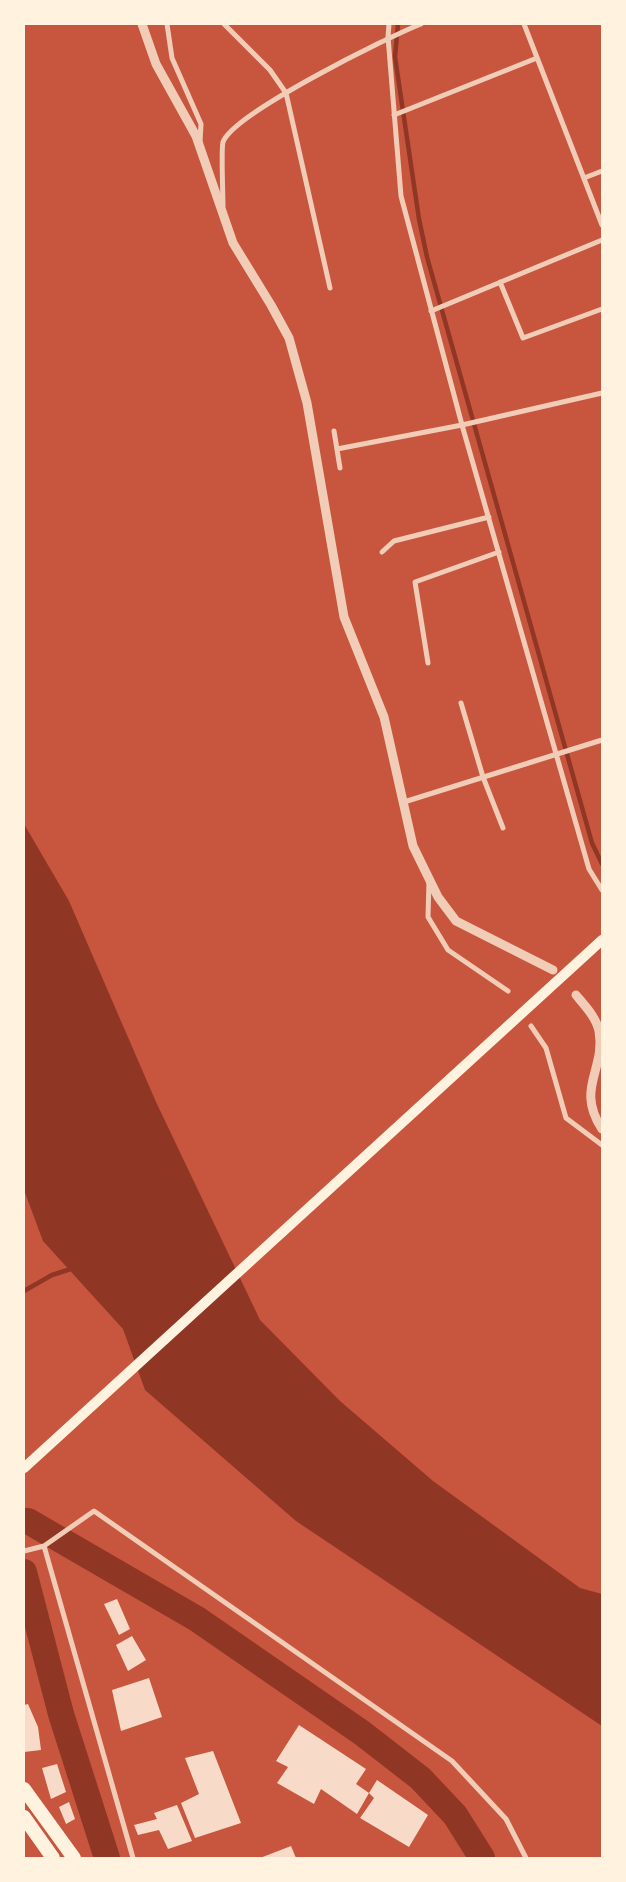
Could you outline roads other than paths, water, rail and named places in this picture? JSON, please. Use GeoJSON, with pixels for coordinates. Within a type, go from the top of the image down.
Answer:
{"type":"FeatureCollection","features":[{"type":"Feature","properties":{"kind":"highway"},"geometry":{"type":"LineString","coordinates":[[24,1789],[74,1858]]}},
{"type":"Feature","properties":{"kind":"highway"},"geometry":{"type":"LineString","coordinates":[[24,1817],[52,1858]]}},
{"type":"Feature","properties":{"kind":"main road"},"geometry":{"type":"LineString","coordinates":[[24,1468],[602,940]]}},
{"type":"Feature","properties":{"kind":"street"},"geometry":{"type":"LineString","coordinates":[[142,24],[156,64],[196,136],[233,243],[272,305],[289,338],[308,403],[344,617],[384,716],[413,846],[438,897],[456,921],[553,970]]}},
{"type":"Feature","properties":{"kind":"street"},"geometry":{"type":"LineString","coordinates":[[167,24],[172,58],[201,124],[200,148]]}},
{"type":"Feature","properties":{"kind":"street"},"geometry":{"type":"LineString","coordinates":[[224,24],[270,70],[286,93],[330,288]]}},
{"type":"Feature","properties":{"kind":"street"},"geometry":{"type":"LineString","coordinates":[[389,24],[388,37],[401,196],[462,425],[589,869],[602,890]]}},
{"type":"Feature","properties":{"kind":"street"},"geometry":{"type":"LineString","coordinates":[[223,213],[223,142],[239,123],[286,93],[388,37],[421,24]]}},
{"type":"Feature","properties":{"kind":"street"},"geometry":{"type":"LineString","coordinates":[[524,24],[602,225]]}},
{"type":"Feature","properties":{"kind":"street"},"geometry":{"type":"LineString","coordinates":[[394,115],[537,58]]}},
{"type":"Feature","properties":{"kind":"street"},"geometry":{"type":"LineString","coordinates":[[584,178],[602,171]]}},
{"type":"Feature","properties":{"kind":"street"},"geometry":{"type":"LineString","coordinates":[[431,311],[602,240]]}},
{"type":"Feature","properties":{"kind":"street"},"geometry":{"type":"LineString","coordinates":[[500,282],[523,338],[602,309]]}},
{"type":"Feature","properties":{"kind":"street"},"geometry":{"type":"LineString","coordinates":[[337,449],[462,425],[602,393]]}},
{"type":"Feature","properties":{"kind":"street"},"geometry":{"type":"LineString","coordinates":[[334,431],[340,468]]}},
{"type":"Feature","properties":{"kind":"street"},"geometry":{"type":"LineString","coordinates":[[382,552],[394,540],[489,517]]}},
{"type":"Feature","properties":{"kind":"street"},"geometry":{"type":"LineString","coordinates":[[428,663],[415,582],[499,552]]}},
{"type":"Feature","properties":{"kind":"street"},"geometry":{"type":"LineString","coordinates":[[461,703],[483,777],[503,828]]}},
{"type":"Feature","properties":{"kind":"street"},"geometry":{"type":"LineString","coordinates":[[404,802],[602,740]]}},
{"type":"Feature","properties":{"kind":"street"},"geometry":{"type":"LineString","coordinates":[[429,878],[428,917],[448,950],[508,991]]}},
{"type":"Feature","properties":{"kind":"street"},"geometry":{"type":"LineString","coordinates":[[576,995],[592,1014],[599,1031],[599,1052],[590,1100],[594,1118],[602,1129]]}},
{"type":"Feature","properties":{"kind":"street"},"geometry":{"type":"LineString","coordinates":[[531,1026],[546,1048],[566,1118],[602,1144]]}},
{"type":"Feature","properties":{"kind":"street"},"geometry":{"type":"LineString","coordinates":[[24,1551],[44,1546],[94,1511],[452,1761],[506,1819],[526,1858]]}},
{"type":"Feature","properties":{"kind":"street"},"geometry":{"type":"LineString","coordinates":[[44,1546],[133,1858]]}},
{"type":"Feature","properties":{"kind":"waterway"},"geometry":{"type":"LineString","coordinates":[[398,24],[395,57],[419,219],[427,257],[592,843],[602,864]]}},
{"type":"Feature","properties":{"kind":"waterway"},"geometry":{"type":"LineString","coordinates":[[24,1291],[52,1275],[74,1268]]}},
{"type":"Feature","properties":{"kind":"waterway"},"geometry":{"type":"LineString","coordinates":[[24,1521],[28,1521],[197,1619],[362,1733],[420,1778],[455,1815],[482,1858]]}},
{"type":"Feature","properties":{"kind":"waterway"},"geometry":{"type":"LineString","coordinates":[[24,1572],[61,1714],[107,1858]]}}]}
